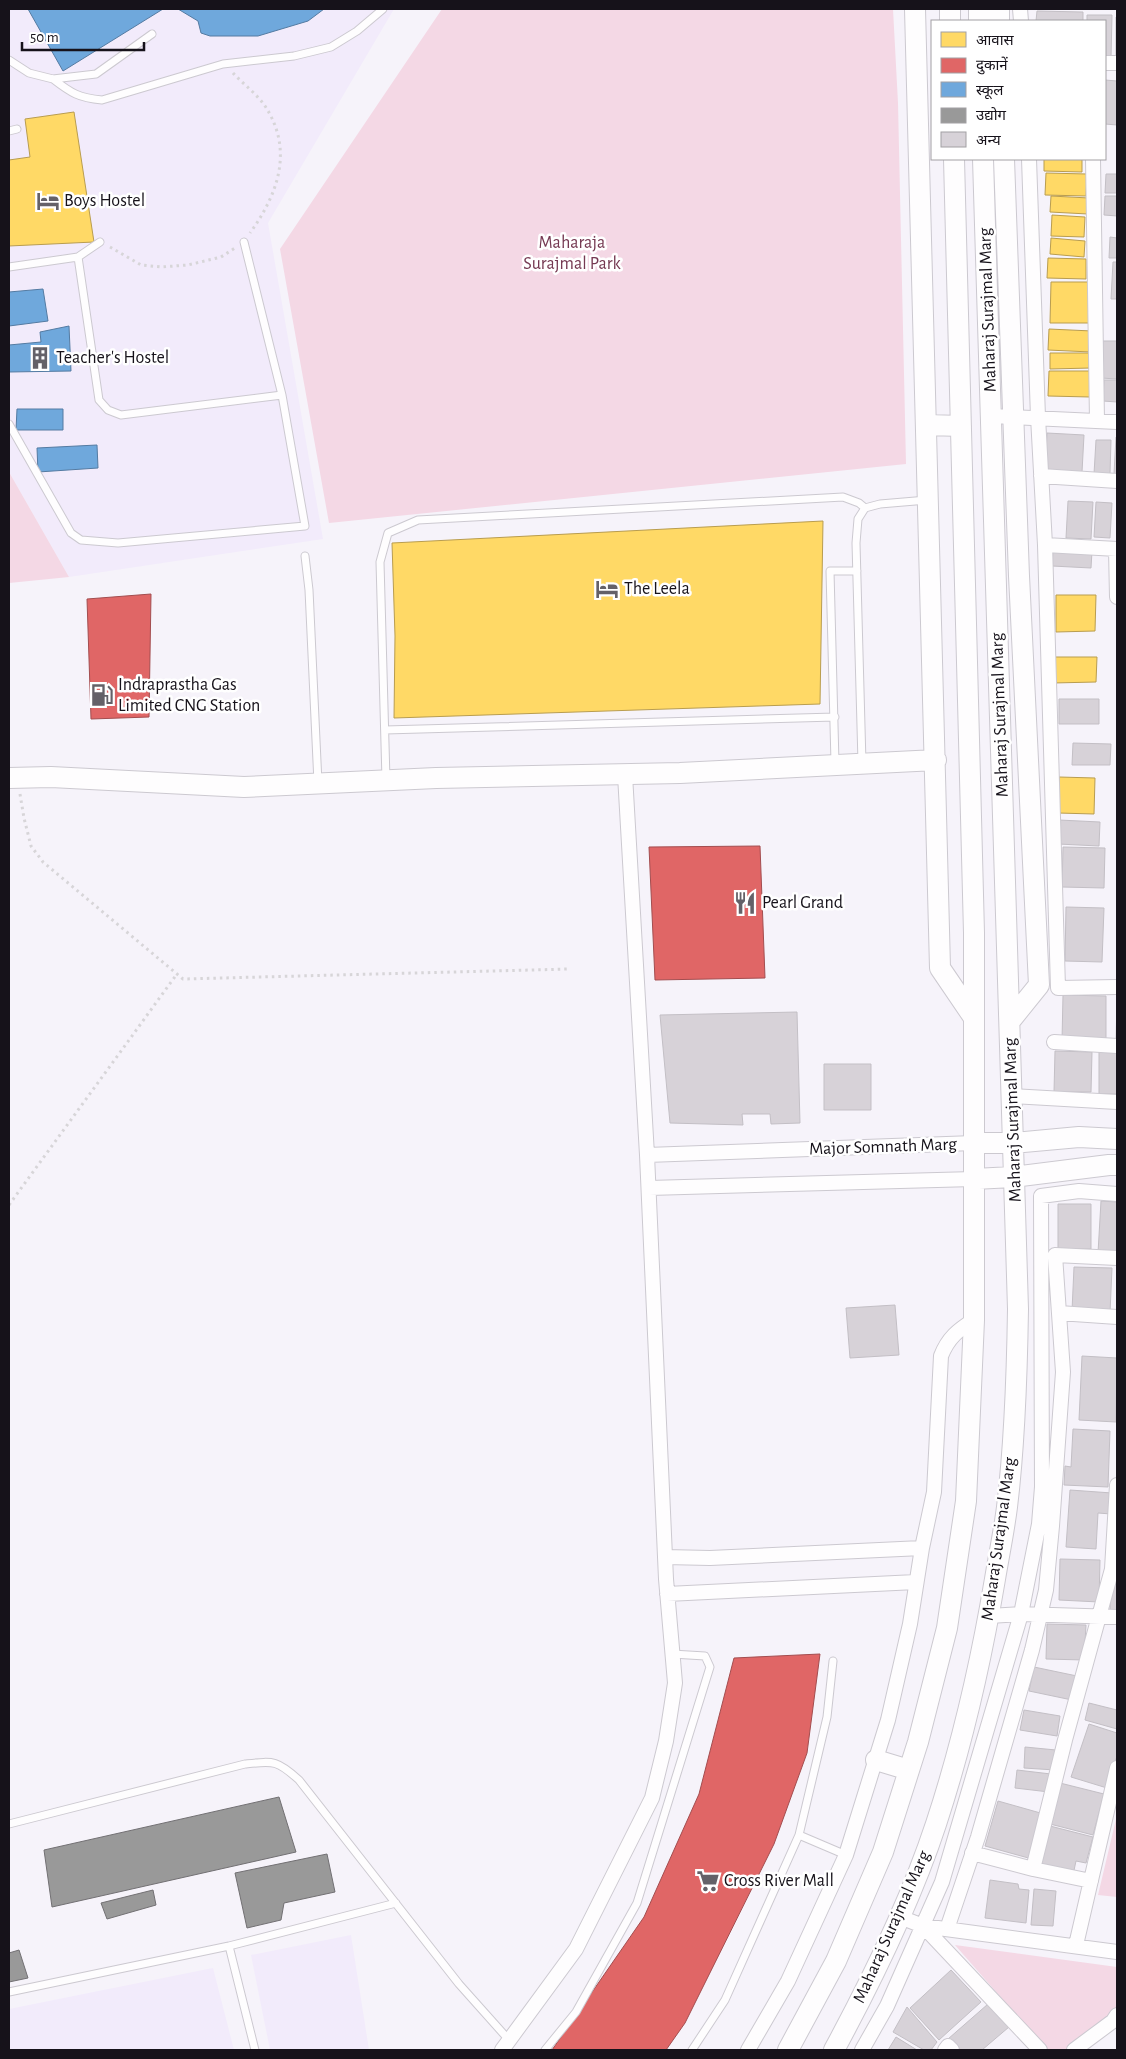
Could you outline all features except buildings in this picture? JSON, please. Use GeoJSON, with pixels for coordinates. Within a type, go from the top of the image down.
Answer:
{"type":"FeatureCollection","features":[{"type":"Feature","properties":{"kind":"main road"},"geometry":{"type":"LineString","coordinates":[[915,9],[940,968],[974,1018]]}},
{"type":"Feature","properties":{"kind":"main road","name":"Maharaj Surajmal Marg"},"geometry":{"type":"LineString","coordinates":[[788,2050],[836,1961],[883,1852],[909,1770],[946,1628],[966,1501],[974,1320],[974,933],[954,160]]}},
{"type":"Feature","properties":{"kind":"main road","name":"Maharaj Surajmal Marg"},"geometry":{"type":"LineString","coordinates":[[834,2050],[871,1981],[900,1917],[936,1826],[963,1733],[988,1616],[1007,1507],[1016,1394],[1018,1309],[1013,1177],[1014,1143],[983,160]]}},
{"type":"Feature","properties":{"kind":"main road"},"geometry":{"type":"LineString","coordinates":[[1004,160],[1013,416],[1039,985],[1010,1021]]}},
{"type":"Feature","properties":{"kind":"main road"},"geometry":{"type":"LineString","coordinates":[[927,425],[961,426]]}},
{"type":"Feature","properties":{"kind":"main road"},"geometry":{"type":"LineString","coordinates":[[13,778],[51,777],[244,787],[386,780],[625,775],[936,760]]}},
{"type":"Feature","properties":{"kind":"main road","name":"Major Somnath Marg"},"geometry":{"type":"LineString","coordinates":[[974,1143],[1014,1143],[1078,1136],[1117,1139]]}},
{"type":"Feature","properties":{"kind":"main road","name":"Major Somnath Marg"},"geometry":{"type":"LineString","coordinates":[[974,1179],[1013,1177],[1117,1165]]}},
{"type":"Feature","properties":{"kind":"main road"},"geometry":{"type":"LineString","coordinates":[[876,1760],[909,1770]]}},
{"type":"Feature","properties":{"kind":"street"},"geometry":{"type":"LineString","coordinates":[[1029,160],[1038,417],[1045,545],[1058,988],[1117,987]]}},
{"type":"Feature","properties":{"kind":"street"},"geometry":{"type":"LineString","coordinates":[[1092,160],[1097,421]]}},
{"type":"Feature","properties":{"kind":"street"},"geometry":{"type":"LineString","coordinates":[[991,416],[1117,422]]}},
{"type":"Feature","properties":{"kind":"street"},"geometry":{"type":"LineString","coordinates":[[1041,476],[1117,481]]}},
{"type":"Feature","properties":{"kind":"street"},"geometry":{"type":"LineString","coordinates":[[1045,545],[1117,549],[1117,597]]}},
{"type":"Feature","properties":{"kind":"street"},"geometry":{"type":"LineString","coordinates":[[506,2045],[576,1949],[652,1798],[666,1741],[675,1683],[667,1594],[648,1155],[625,775]]}},
{"type":"Feature","properties":{"kind":"street"},"geometry":{"type":"LineString","coordinates":[[1054,1042],[1117,1046]]}},
{"type":"Feature","properties":{"kind":"street"},"geometry":{"type":"LineString","coordinates":[[1012,1096],[1117,1102]]}},
{"type":"Feature","properties":{"kind":"street","name":"Major Somnath Marg"},"geometry":{"type":"LineString","coordinates":[[648,1155],[974,1143]]}},
{"type":"Feature","properties":{"kind":"street","name":"Major Somnath Marg"},"geometry":{"type":"LineString","coordinates":[[649,1188],[974,1179]]}},
{"type":"Feature","properties":{"kind":"street"},"geometry":{"type":"LineString","coordinates":[[862,2050],[887,2006],[942,1882],[1021,1614],[1039,1524],[1042,1487],[1041,1196],[1078,1191],[1117,1194]]}},
{"type":"Feature","properties":{"kind":"street"},"geometry":{"type":"LineString","coordinates":[[946,1929],[972,1853],[1032,1650],[1046,1590],[1063,1372],[1054,1255],[1117,1258]]}},
{"type":"Feature","properties":{"kind":"street"},"geometry":{"type":"LineString","coordinates":[[1059,1313],[1117,1317]]}},
{"type":"Feature","properties":{"kind":"street"},"geometry":{"type":"LineString","coordinates":[[748,2050],[788,1981],[846,1855],[876,1760],[888,1720],[910,1624],[922,1548],[934,1492],[941,1356],[946,1343],[957,1330],[974,1320]]}},
{"type":"Feature","properties":{"kind":"street"},"geometry":{"type":"LineString","coordinates":[[1033,1869],[1065,1740],[1115,1569],[1117,1485]]}},
{"type":"Feature","properties":{"kind":"street"},"geometry":{"type":"LineString","coordinates":[[666,1558],[710,1558],[922,1548]]}},
{"type":"Feature","properties":{"kind":"street"},"geometry":{"type":"LineString","coordinates":[[667,1594],[916,1582]]}},
{"type":"Feature","properties":{"kind":"street"},"geometry":{"type":"LineString","coordinates":[[988,1616],[1021,1614],[1117,1617]]}},
{"type":"Feature","properties":{"kind":"street"},"geometry":{"type":"LineString","coordinates":[[1076,1945],[1117,1768]]}},
{"type":"Feature","properties":{"kind":"street"},"geometry":{"type":"LineString","coordinates":[[972,1853],[1090,1881]]}},
{"type":"Feature","properties":{"kind":"street"},"geometry":{"type":"LineString","coordinates":[[900,1917],[923,1926],[1117,1952]]}},
{"type":"Feature","properties":{"kind":"street"},"geometry":{"type":"LineString","coordinates":[[923,1926],[1040,2050]]}},
{"type":"Feature","properties":{"kind":"street"},"geometry":{"type":"LineString","coordinates":[[1074,2050],[1117,2016]]}},
{"type":"Feature","properties":{"kind":"street"},"geometry":{"type":"LineString","coordinates":[[945,2050],[948,2046],[952,2050]]}},
{"type":"Feature","properties":{"kind":"lane"},"geometry":{"type":"LineString","coordinates":[[54,78],[73,94],[102,100],[223,64],[294,56],[331,47],[357,32],[383,9]]}},
{"type":"Feature","properties":{"kind":"lane"},"geometry":{"type":"LineString","coordinates":[[9,60],[30,73],[54,78],[96,74],[152,34]]}},
{"type":"Feature","properties":{"kind":"lane"},"geometry":{"type":"LineString","coordinates":[[9,131],[17,130]]}},
{"type":"Feature","properties":{"kind":"lane"},"geometry":{"type":"LineString","coordinates":[[9,267],[78,257],[100,242]]}},
{"type":"Feature","properties":{"kind":"lane"},"geometry":{"type":"LineString","coordinates":[[9,424],[71,533],[81,540],[118,542],[305,526],[282,395],[244,242]]}},
{"type":"Feature","properties":{"kind":"lane"},"geometry":{"type":"LineString","coordinates":[[78,257],[99,400],[108,410],[121,415],[282,395]]}},
{"type":"Feature","properties":{"kind":"lane"},"geometry":{"type":"LineString","coordinates":[[386,780],[380,562],[388,533],[418,520],[823,498],[843,497],[859,503],[865,508]]}},
{"type":"Feature","properties":{"kind":"lane"},"geometry":{"type":"LineString","coordinates":[[862,764],[856,542],[858,518],[865,508],[880,504],[929,500]]}},
{"type":"Feature","properties":{"kind":"lane"},"geometry":{"type":"LineString","coordinates":[[306,556],[318,783]]}},
{"type":"Feature","properties":{"kind":"lane"},"geometry":{"type":"LineString","coordinates":[[835,765],[830,571],[857,571]]}},
{"type":"Feature","properties":{"kind":"lane"},"geometry":{"type":"LineString","coordinates":[[385,730],[835,717]]}},
{"type":"Feature","properties":{"kind":"lane"},"geometry":{"type":"LineString","coordinates":[[544,2050],[576,2012],[637,1903],[710,1667],[705,1656],[672,1654]]}},
{"type":"Feature","properties":{"kind":"lane"},"geometry":{"type":"LineString","coordinates":[[692,2050],[724,2000],[799,1835],[827,1718],[833,1661]]}},
{"type":"Feature","properties":{"kind":"lane"},"geometry":{"type":"LineString","coordinates":[[9,1824],[246,1764],[271,1761],[285,1766],[299,1780],[506,2045]]}},
{"type":"Feature","properties":{"kind":"lane"},"geometry":{"type":"LineString","coordinates":[[799,1835],[846,1855]]}},
{"type":"Feature","properties":{"kind":"lane"},"geometry":{"type":"LineString","coordinates":[[9,1992],[229,1946],[396,1903]]}},
{"type":"Feature","properties":{"kind":"lane"},"geometry":{"type":"LineString","coordinates":[[229,1946],[255,2050]]}},
{"type":"Feature","properties":{"kind":"path"},"geometry":{"type":"LineString","coordinates":[[100,242],[141,265],[161,267],[188,265],[221,257],[244,242],[276,188],[280,162],[279,135],[264,106],[223,64]]}},
{"type":"Feature","properties":{"kind":"path"},"geometry":{"type":"LineString","coordinates":[[13,778],[31,846],[43,862],[183,979],[569,970]]}},
{"type":"Feature","properties":{"kind":"path"},"geometry":{"type":"LineString","coordinates":[[9,1206],[177,974]]}},
{"type":"Feature","properties":{"kind":"shaded area"},"geometry":{"type":"Polygon","coordinates":[[[9,9],[394,9],[268,223],[323,539],[69,577],[9,472],[9,9]]]}},
{"type":"Feature","properties":{"kind":"shaded area"},"geometry":{"type":"Polygon","coordinates":[[[351,1935],[369,2050],[270,2050],[251,1955],[351,1935]]]}},
{"type":"Feature","properties":{"kind":"shaded area"},"geometry":{"type":"Polygon","coordinates":[[[213,1968],[234,2050],[9,2050],[9,2009],[213,1968]]]}},
{"type":"Feature","properties":{"kind":"green space","name":"Maharaja Surajmal Park"},"geometry":{"type":"Polygon","coordinates":[[[442,9],[893,9],[898,103],[906,464],[329,523],[280,249],[442,9]]]}},
{"type":"Feature","properties":{"kind":"green space"},"geometry":{"type":"Polygon","coordinates":[[[9,472],[69,577],[9,583],[9,472]]]}},
{"type":"Feature","properties":{"kind":"green space"},"geometry":{"type":"Polygon","coordinates":[[[1117,1815],[1117,1897],[1098,1895],[1117,1815]]]}},
{"type":"Feature","properties":{"kind":"green space"},"geometry":{"type":"Polygon","coordinates":[[[955,1945],[1117,1967],[1117,2018],[1079,2050],[1047,2050],[955,1945]]]}},
{"type":"Feature","properties":{"kind":"place","name":"Boys Hostel"},"geometry":{"type":"Point","coordinates":[48,201]}},
{"type":"Feature","properties":{"kind":"place","name":"Teacher's Hostel"},"geometry":{"type":"Point","coordinates":[40,358]}},
{"type":"Feature","properties":{"kind":"place","name":"The Leela"},"geometry":{"type":"Point","coordinates":[607,589]}},
{"type":"Feature","properties":{"kind":"place","name":"Indraprastha Gas Limited CNG Station"},"geometry":{"type":"Point","coordinates":[102,695]}},
{"type":"Feature","properties":{"kind":"place","name":"Pearl Grand"},"geometry":{"type":"Point","coordinates":[745,903]}},
{"type":"Feature","properties":{"kind":"place","name":"Cross River Mall"},"geometry":{"type":"Point","coordinates":[708,1881]}}]}
